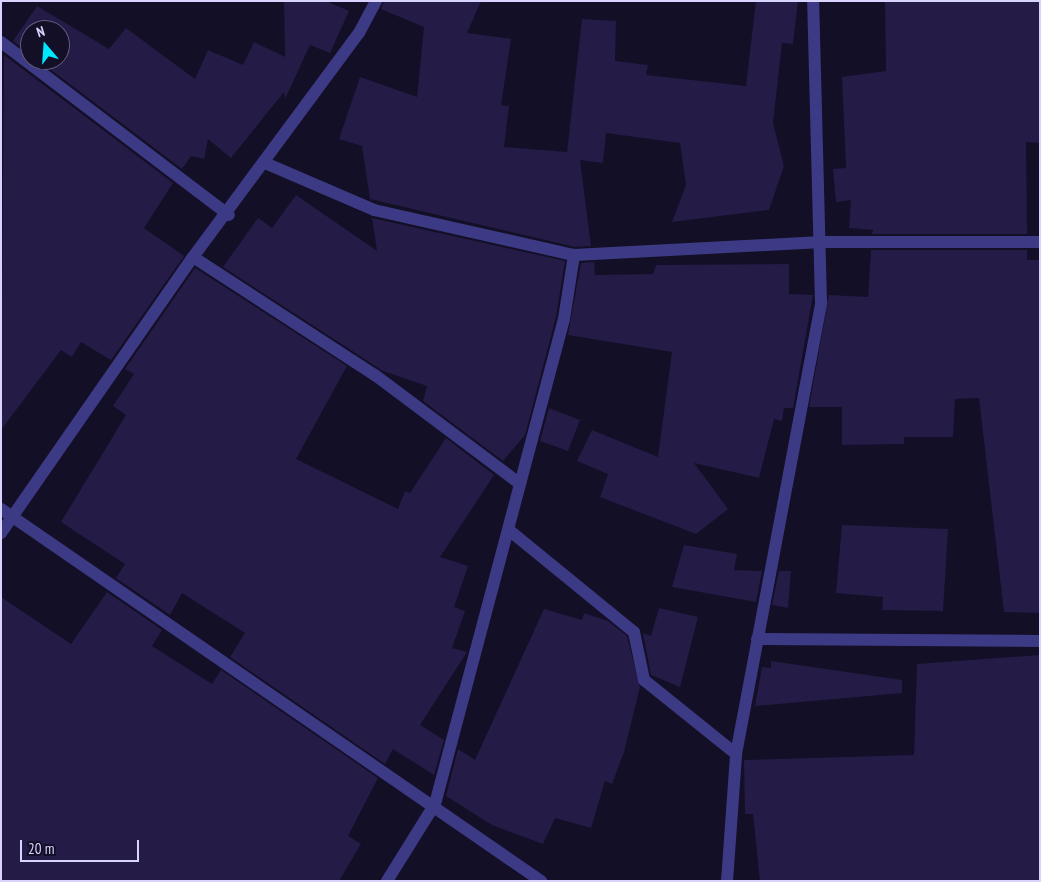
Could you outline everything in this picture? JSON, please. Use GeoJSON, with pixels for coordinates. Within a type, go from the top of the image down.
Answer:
{"type":"FeatureCollection","features":[{"type":"Feature","properties":{"kind":"street"},"geometry":{"type":"LineString","coordinates":[[1,533],[194,257],[229,215],[376,1]]}},
{"type":"Feature","properties":{"kind":"street"},"geometry":{"type":"LineString","coordinates":[[727,881],[736,754],[821,302],[822,242],[813,1]]}},
{"type":"Feature","properties":{"kind":"street"},"geometry":{"type":"LineString","coordinates":[[1,42],[229,215]]}},
{"type":"Feature","properties":{"kind":"street"},"geometry":{"type":"LineString","coordinates":[[265,163],[374,210],[574,255],[822,242],[1040,242]]}},
{"type":"Feature","properties":{"kind":"street"},"geometry":{"type":"LineString","coordinates":[[388,881],[435,804],[510,531],[520,484],[564,319],[574,255]]}},
{"type":"Feature","properties":{"kind":"street"},"geometry":{"type":"LineString","coordinates":[[194,257],[375,375],[520,484]]}},
{"type":"Feature","properties":{"kind":"street"},"geometry":{"type":"LineString","coordinates":[[1,509],[435,804],[541,881]]}},
{"type":"Feature","properties":{"kind":"street"},"geometry":{"type":"LineString","coordinates":[[510,531],[634,632],[644,680],[736,754]]}},
{"type":"Feature","properties":{"kind":"street"},"geometry":{"type":"LineString","coordinates":[[757,639],[1040,641]]}},
{"type":"Feature","properties":{"kind":"building"},"geometry":{"type":"Polygon","coordinates":[[[284,1],[326,1],[349,11],[330,53],[310,45],[285,99],[284,92],[231,158],[208,139],[204,159],[191,156],[182,169],[51,70],[70,70],[70,26],[109,49],[126,28],[195,79],[208,50],[243,65],[254,42],[285,57],[284,1]]]}},
{"type":"Feature","properties":{"kind":"building"},"geometry":{"type":"Polygon","coordinates":[[[384,1],[481,1],[467,33],[511,39],[501,105],[509,106],[504,147],[567,152],[582,19],[616,21],[615,61],[648,65],[646,75],[746,86],[756,1],[798,1],[793,44],[782,43],[773,123],[784,166],[769,210],[672,222],[686,185],[680,143],[606,133],[603,163],[580,160],[591,246],[575,247],[370,199],[362,146],[339,139],[360,77],[417,97],[424,27],[381,9],[384,1]]]}},
{"type":"Feature","properties":{"kind":"building"},"geometry":{"type":"Polygon","coordinates":[[[885,1],[1040,1],[1040,143],[1026,142],[1027,234],[872,234],[873,230],[849,228],[851,200],[836,202],[833,169],[846,168],[842,77],[886,71],[885,1]]]}},
{"type":"Feature","properties":{"kind":"building"},"geometry":{"type":"Polygon","coordinates":[[[37,6],[60,20],[27,20],[37,6]]]}},
{"type":"Feature","properties":{"kind":"building"},"geometry":{"type":"Polygon","coordinates":[[[20,31],[20,46],[13,41],[20,31]]]}},
{"type":"Feature","properties":{"kind":"building"},"geometry":{"type":"Polygon","coordinates":[[[4,55],[20,67],[20,70],[24,70],[173,183],[144,228],[184,256],[111,360],[81,342],[72,357],[61,350],[1,430],[4,55]]]}},
{"type":"Feature","properties":{"kind":"building"},"geometry":{"type":"Polygon","coordinates":[[[296,195],[377,251],[372,218],[565,261],[556,317],[525,435],[503,461],[423,401],[427,386],[383,371],[223,267],[258,218],[272,228],[296,195]]]}},
{"type":"Feature","properties":{"kind":"building"},"geometry":{"type":"Polygon","coordinates":[[[871,250],[1027,250],[1027,260],[1040,260],[1040,613],[1004,612],[979,398],[955,399],[953,437],[904,437],[904,444],[842,445],[842,407],[809,407],[829,295],[868,297],[871,250]]]}},
{"type":"Feature","properties":{"kind":"building"},"geometry":{"type":"Polygon","coordinates":[[[594,262],[595,275],[653,274],[656,265],[789,264],[789,294],[813,295],[793,408],[784,408],[782,421],[774,419],[759,478],[694,463],[728,509],[696,534],[600,497],[608,474],[577,461],[592,430],[658,457],[672,352],[568,335],[581,263],[594,262]]]}},
{"type":"Feature","properties":{"kind":"building"},"geometry":{"type":"Polygon","coordinates":[[[195,268],[347,366],[296,459],[398,509],[405,491],[410,493],[446,438],[494,475],[440,557],[468,566],[454,607],[465,611],[452,648],[467,652],[420,725],[444,740],[434,775],[393,749],[385,764],[230,657],[245,633],[182,593],[170,615],[116,578],[125,564],[61,522],[126,415],[113,406],[134,374],[125,369],[195,268]]]}},
{"type":"Feature","properties":{"kind":"building"},"geometry":{"type":"Polygon","coordinates":[[[549,408],[580,420],[568,451],[540,441],[549,408]]]}},
{"type":"Feature","properties":{"kind":"building"},"geometry":{"type":"Polygon","coordinates":[[[842,525],[948,529],[943,611],[882,610],[883,597],[836,593],[842,525]]]}},
{"type":"Feature","properties":{"kind":"building"},"geometry":{"type":"Polygon","coordinates":[[[684,545],[737,554],[734,570],[762,571],[756,602],[672,587],[684,545]]]}},
{"type":"Feature","properties":{"kind":"building"},"geometry":{"type":"Polygon","coordinates":[[[779,571],[791,571],[788,608],[772,605],[779,571]]]}},
{"type":"Feature","properties":{"kind":"building"},"geometry":{"type":"Polygon","coordinates":[[[107,592],[162,630],[152,646],[212,684],[221,670],[378,778],[348,836],[361,844],[339,881],[1,881],[1,597],[71,644],[107,592]]]}},
{"type":"Feature","properties":{"kind":"building"},"geometry":{"type":"Polygon","coordinates":[[[659,608],[698,617],[680,687],[651,675],[643,633],[651,636],[659,608]]]}},
{"type":"Feature","properties":{"kind":"building"},"geometry":{"type":"Polygon","coordinates":[[[544,609],[582,620],[584,613],[608,621],[627,636],[640,687],[624,752],[612,784],[605,781],[591,828],[555,818],[543,844],[492,825],[446,796],[458,749],[475,760],[544,609]]]}},
{"type":"Feature","properties":{"kind":"building"},"geometry":{"type":"Polygon","coordinates":[[[1040,655],[1040,881],[760,881],[753,814],[745,814],[744,760],[914,755],[917,664],[1040,655]]]}},
{"type":"Feature","properties":{"kind":"building"},"geometry":{"type":"Polygon","coordinates":[[[771,661],[902,680],[902,693],[755,706],[762,667],[771,668],[771,661]]]}}]}
